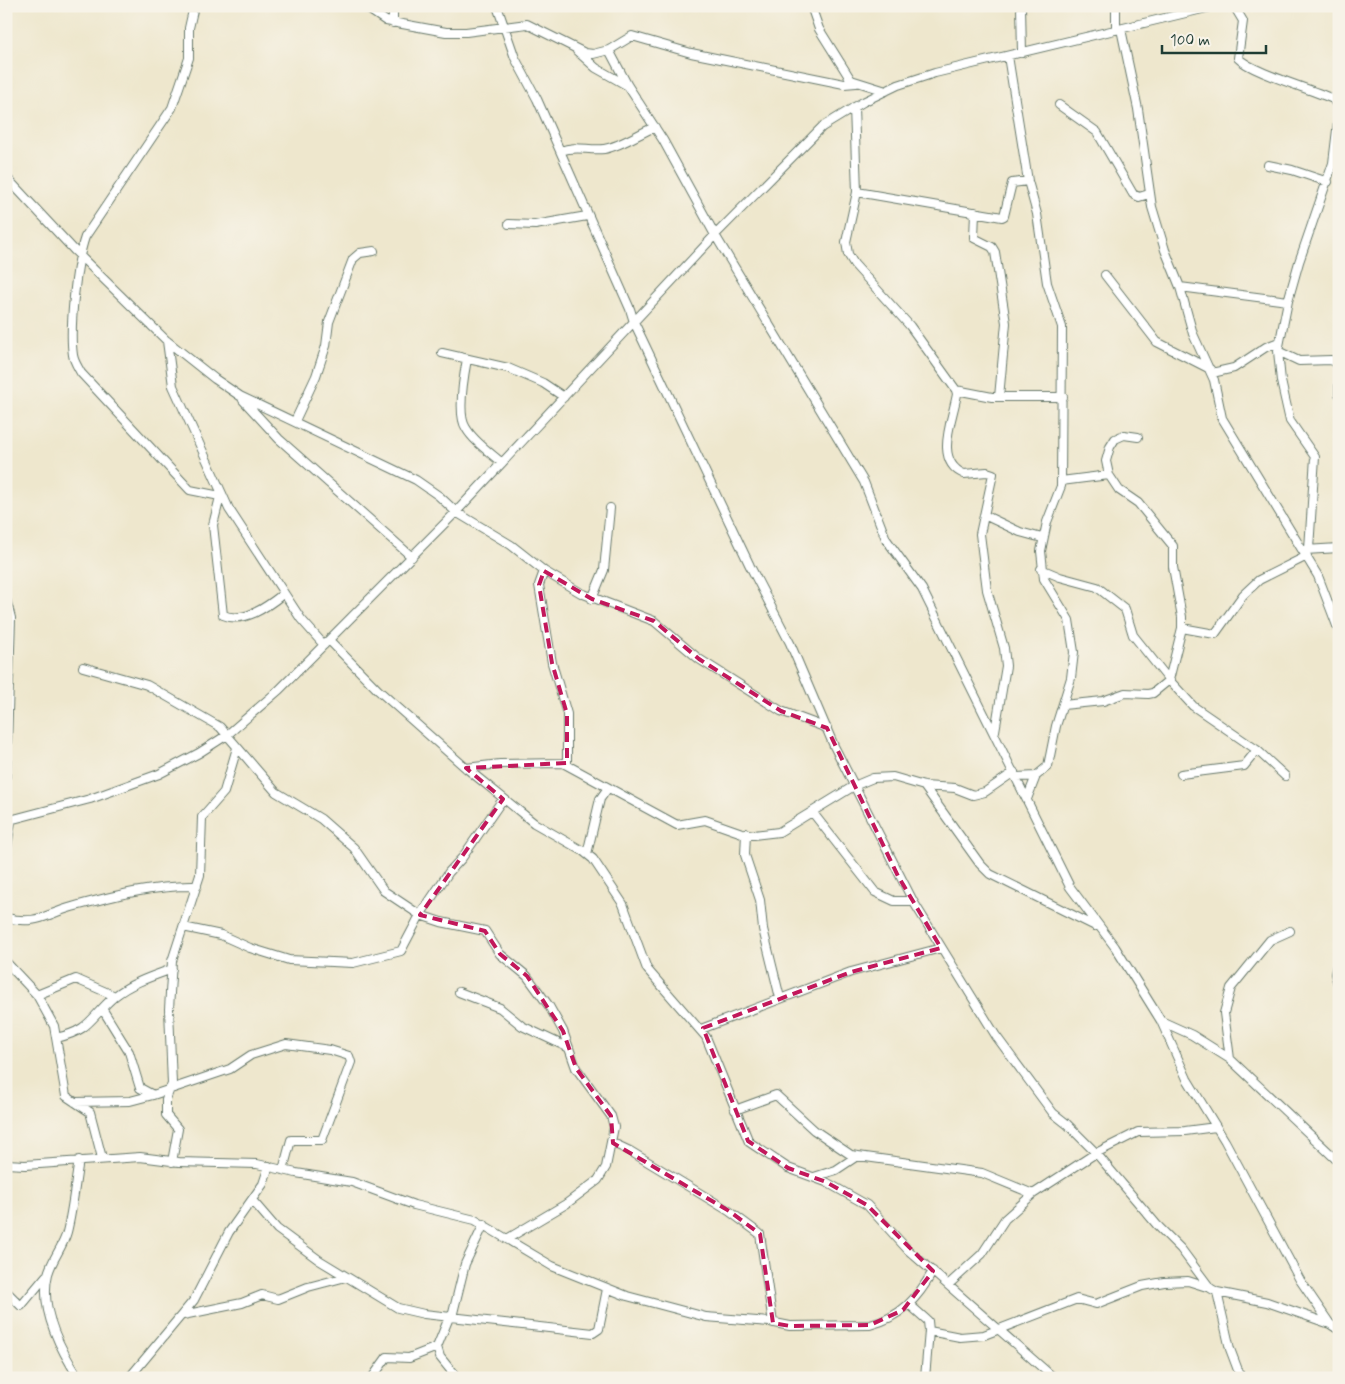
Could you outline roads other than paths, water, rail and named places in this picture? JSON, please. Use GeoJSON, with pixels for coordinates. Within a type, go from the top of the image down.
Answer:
{"type":"FeatureCollection","features":[{"type":"Feature","properties":{"kind":"street"},"geometry":{"type":"LineString","coordinates":[[194,6],[189,28],[189,58],[172,108],[85,237],[80,256],[73,319],[73,354],[76,364],[106,399],[190,490],[221,494]]}},
{"type":"Feature","properties":{"kind":"street"},"geometry":{"type":"LineString","coordinates":[[364,6],[380,18],[393,23],[456,33],[531,25],[577,51],[596,68],[628,86]]}},
{"type":"Feature","properties":{"kind":"street"},"geometry":{"type":"LineString","coordinates":[[393,6],[393,23]]}},
{"type":"Feature","properties":{"kind":"street"},"geometry":{"type":"LineString","coordinates":[[497,6],[515,58],[561,151],[587,216],[630,309],[634,322],[750,566],[790,643],[854,786],[913,901],[996,1036],[1052,1114],[1068,1124],[1096,1153],[1157,1225],[1181,1249],[1214,1290],[1230,1349],[1241,1378]]}},
{"type":"Feature","properties":{"kind":"street"},"geometry":{"type":"LineString","coordinates":[[811,6],[819,29],[851,80],[886,91]]}},
{"type":"Feature","properties":{"kind":"street"},"geometry":{"type":"LineString","coordinates":[[1021,6],[1022,53]]}},
{"type":"Feature","properties":{"kind":"street"},"geometry":{"type":"LineString","coordinates":[[1116,6],[1119,30],[1138,109],[1149,194],[1165,250],[1180,287],[1193,334],[1211,371],[1226,427],[1306,552],[1327,597],[1339,631]]}},
{"type":"Feature","properties":{"kind":"street"},"geometry":{"type":"LineString","coordinates":[[6,854],[8,821],[90,800],[159,774],[199,754],[226,735],[279,690],[456,512],[715,236],[822,127],[854,107],[886,91],[935,73],[1215,6]]}},
{"type":"Feature","properties":{"kind":"street"},"geometry":{"type":"LineString","coordinates":[[1234,6],[1243,21],[1238,53],[1240,60],[1254,69],[1333,99],[1339,108]]}},
{"type":"Feature","properties":{"kind":"street"},"geometry":{"type":"LineString","coordinates":[[577,51],[593,54],[609,50],[632,36],[700,55],[844,84],[856,83]]}},
{"type":"Feature","properties":{"kind":"street"},"geometry":{"type":"LineString","coordinates":[[609,50],[628,86],[655,127],[715,236],[788,358],[838,436],[842,449],[868,489],[886,539],[922,588],[1016,774],[1070,887],[1097,926],[1115,947],[1161,1021],[1186,1079],[1216,1127],[1300,1280],[1330,1324]]}},
{"type":"Feature","properties":{"kind":"street"},"geometry":{"type":"LineString","coordinates":[[1008,56],[1028,181],[1037,214],[1047,283],[1062,327],[1062,481],[1059,496],[1042,538],[1041,569],[1048,587],[1069,620],[1073,632],[1074,652],[1071,678],[1048,766],[1036,776],[1027,799]]}},
{"type":"Feature","properties":{"kind":"street"},"geometry":{"type":"LineString","coordinates":[[1059,105],[1097,132],[1133,194],[1139,197],[1149,194]]}},
{"type":"Feature","properties":{"kind":"street"},"geometry":{"type":"LineString","coordinates":[[854,107],[857,192],[847,232],[848,254],[854,264],[910,326],[958,394],[946,456],[964,474],[987,472],[993,474],[980,534],[987,590],[1004,648],[1006,666],[994,731]]}},
{"type":"Feature","properties":{"kind":"street"},"geometry":{"type":"LineString","coordinates":[[1306,552],[1315,457],[1290,421],[1280,381],[1278,351],[1288,301],[1309,231],[1328,182],[1333,163],[1339,113]]}},
{"type":"Feature","properties":{"kind":"street"},"geometry":{"type":"LineString","coordinates":[[561,151],[569,148],[589,150],[610,148],[655,127]]}},
{"type":"Feature","properties":{"kind":"street"},"geometry":{"type":"LineString","coordinates":[[1268,166],[1292,170],[1328,182]]}},
{"type":"Feature","properties":{"kind":"street"},"geometry":{"type":"LineString","coordinates":[[6,177],[80,256],[167,341],[240,396],[279,439],[412,557]]}},
{"type":"Feature","properties":{"kind":"street"},"geometry":{"type":"LineString","coordinates":[[857,192],[1003,217],[1012,183],[1028,181]]}},
{"type":"Feature","properties":{"kind":"street"},"geometry":{"type":"LineString","coordinates":[[975,212],[974,238],[992,248],[995,252],[1006,323],[998,397]]}},
{"type":"Feature","properties":{"kind":"street"},"geometry":{"type":"LineString","coordinates":[[509,224],[535,225],[587,216]]}},
{"type":"Feature","properties":{"kind":"street"},"geometry":{"type":"LineString","coordinates":[[295,421],[316,376],[326,346],[329,322],[353,259],[360,253],[374,251]]}},
{"type":"Feature","properties":{"kind":"street"},"geometry":{"type":"LineString","coordinates":[[1105,275],[1157,342],[1211,371],[1234,368],[1266,347],[1279,342]]}},
{"type":"Feature","properties":{"kind":"street"},"geometry":{"type":"LineString","coordinates":[[1180,287],[1288,301]]}},
{"type":"Feature","properties":{"kind":"street"},"geometry":{"type":"LineString","coordinates":[[167,341],[173,386],[221,494],[240,530],[300,619],[502,799],[534,823],[587,854],[620,897],[647,969],[701,1029],[748,1142],[788,1168],[834,1185],[867,1205],[902,1244],[1054,1378]]}},
{"type":"Feature","properties":{"kind":"street"},"geometry":{"type":"LineString","coordinates":[[1278,351],[1299,361],[1330,360],[1339,365]]}},
{"type":"Feature","properties":{"kind":"street"},"geometry":{"type":"LineString","coordinates":[[442,353],[519,372],[564,397]]}},
{"type":"Feature","properties":{"kind":"street"},"geometry":{"type":"LineString","coordinates":[[467,359],[461,397],[464,423],[476,440],[502,463]]}},
{"type":"Feature","properties":{"kind":"street"},"geometry":{"type":"LineString","coordinates":[[1339,386],[1339,394]]}},
{"type":"Feature","properties":{"kind":"street"},"geometry":{"type":"LineString","coordinates":[[956,390],[998,397],[1062,397]]}},
{"type":"Feature","properties":{"kind":"street"},"geometry":{"type":"LineString","coordinates":[[240,396],[416,480],[440,496],[456,512],[511,545],[544,571],[592,599],[654,621],[699,659],[782,711],[827,728]]}},
{"type":"Feature","properties":{"kind":"street"},"geometry":{"type":"LineString","coordinates":[[1063,705],[1104,701],[1126,693],[1153,693],[1168,680],[1182,628],[1182,617],[1173,568],[1172,543],[1138,503],[1119,490],[1109,475],[1106,461],[1110,446],[1115,439],[1124,435],[1138,436]]}},
{"type":"Feature","properties":{"kind":"street"},"geometry":{"type":"LineString","coordinates":[[1062,481],[1109,475]]}},
{"type":"Feature","properties":{"kind":"street"},"geometry":{"type":"LineString","coordinates":[[221,494],[213,531],[223,615],[228,617],[256,613],[283,594]]}},
{"type":"Feature","properties":{"kind":"street"},"geometry":{"type":"LineString","coordinates":[[592,599],[604,570],[610,508]]}},
{"type":"Feature","properties":{"kind":"street"},"geometry":{"type":"LineString","coordinates":[[984,515],[1020,532],[1042,538]]}},
{"type":"Feature","properties":{"kind":"street"},"geometry":{"type":"LineString","coordinates":[[1182,628],[1215,634],[1243,595],[1260,580],[1306,552],[1339,548]]}},
{"type":"Feature","properties":{"kind":"street"},"geometry":{"type":"LineString","coordinates":[[1041,569],[1060,578],[1097,587],[1125,610],[1133,635],[1168,680],[1193,706],[1257,750],[1285,776]]}},
{"type":"Feature","properties":{"kind":"street"},"geometry":{"type":"LineString","coordinates":[[544,571],[539,585],[552,663],[567,714],[567,765]]}},
{"type":"Feature","properties":{"kind":"street"},"geometry":{"type":"LineString","coordinates":[[6,598],[11,618],[6,776]]}},
{"type":"Feature","properties":{"kind":"street"},"geometry":{"type":"LineString","coordinates":[[83,667],[158,691],[220,727],[276,792],[321,819],[354,848],[384,891],[420,915],[441,922],[478,929],[488,934],[500,954],[527,976],[549,1006],[563,1031],[576,1068],[611,1116],[614,1127],[613,1143],[606,1166],[598,1180],[566,1204],[508,1239]]}},
{"type":"Feature","properties":{"kind":"street"},"geometry":{"type":"LineString","coordinates":[[172,1162],[178,1129],[166,1115],[166,1099],[172,1089],[168,1009],[172,968],[176,948],[197,886],[202,858],[202,817],[224,792],[237,748]]}},
{"type":"Feature","properties":{"kind":"street"},"geometry":{"type":"LineString","coordinates":[[1181,774],[1244,766],[1257,750]]}},
{"type":"Feature","properties":{"kind":"street"},"geometry":{"type":"LineString","coordinates":[[466,768],[542,762],[567,765],[677,825],[705,820],[746,833],[768,834],[779,832],[813,813],[854,786],[873,778],[893,777],[924,786],[950,787],[972,795],[979,794],[1016,774],[1036,776]]}},
{"type":"Feature","properties":{"kind":"street"},"geometry":{"type":"LineString","coordinates":[[924,786],[980,864],[990,874],[1097,926]]}},
{"type":"Feature","properties":{"kind":"street"},"geometry":{"type":"LineString","coordinates":[[587,854],[600,799],[608,788]]}},
{"type":"Feature","properties":{"kind":"street"},"geometry":{"type":"LineString","coordinates":[[183,927],[221,935],[250,948],[289,960],[353,964],[404,949],[420,915],[502,799]]}},
{"type":"Feature","properties":{"kind":"street"},"geometry":{"type":"LineString","coordinates":[[813,813],[875,892],[883,898],[894,901],[913,901]]}},
{"type":"Feature","properties":{"kind":"street"},"geometry":{"type":"LineString","coordinates":[[746,833],[745,855],[760,900],[763,929],[780,998]]}},
{"type":"Feature","properties":{"kind":"street"},"geometry":{"type":"LineString","coordinates":[[6,918],[27,922],[72,908],[164,886],[197,886]]}},
{"type":"Feature","properties":{"kind":"street"},"geometry":{"type":"LineString","coordinates":[[1230,1059],[1224,1024],[1229,993],[1270,940],[1290,930]]}},
{"type":"Feature","properties":{"kind":"street"},"geometry":{"type":"LineString","coordinates":[[701,1029],[851,972],[941,948]]}},
{"type":"Feature","properties":{"kind":"street"},"geometry":{"type":"LineString","coordinates":[[1339,957],[1335,974],[1339,988]]}},
{"type":"Feature","properties":{"kind":"street"},"geometry":{"type":"LineString","coordinates":[[6,962],[37,995],[54,1026],[66,1096],[90,1112],[102,1158]]}},
{"type":"Feature","properties":{"kind":"street"},"geometry":{"type":"LineString","coordinates":[[56,1038],[84,1029],[115,996],[146,979],[172,968]]}},
{"type":"Feature","properties":{"kind":"street"},"geometry":{"type":"LineString","coordinates":[[37,995],[76,979],[115,996]]}},
{"type":"Feature","properties":{"kind":"street"},"geometry":{"type":"LineString","coordinates":[[458,992],[500,1008],[522,1026],[568,1048]]}},
{"type":"Feature","properties":{"kind":"street"},"geometry":{"type":"LineString","coordinates":[[103,1010],[130,1052],[140,1088],[153,1095]]}},
{"type":"Feature","properties":{"kind":"street"},"geometry":{"type":"LineString","coordinates":[[1161,1021],[1192,1035],[1230,1059],[1339,1162]]}},
{"type":"Feature","properties":{"kind":"street"},"geometry":{"type":"LineString","coordinates":[[73,1102],[130,1101],[153,1095],[230,1069],[251,1055],[286,1044],[330,1050],[349,1056],[351,1062],[322,1140],[291,1140],[283,1170]]}},
{"type":"Feature","properties":{"kind":"street"},"geometry":{"type":"LineString","coordinates":[[130,1101],[140,1088]]}},
{"type":"Feature","properties":{"kind":"street"},"geometry":{"type":"LineString","coordinates":[[736,1110],[776,1095],[821,1136],[846,1153],[982,1173],[1033,1194]]}},
{"type":"Feature","properties":{"kind":"street"},"geometry":{"type":"LineString","coordinates":[[948,1285],[982,1254],[1005,1219],[1033,1194],[1096,1153],[1138,1132],[1185,1131],[1216,1127]]}},
{"type":"Feature","properties":{"kind":"street"},"geometry":{"type":"LineString","coordinates":[[613,1143],[630,1151],[729,1211],[760,1234],[773,1323]]}},
{"type":"Feature","properties":{"kind":"street"},"geometry":{"type":"LineString","coordinates":[[814,1177],[836,1170],[858,1156]]}},
{"type":"Feature","properties":{"kind":"street"},"geometry":{"type":"LineString","coordinates":[[6,1164],[25,1165],[102,1158],[140,1157],[172,1162],[232,1162],[269,1166],[352,1182],[414,1205],[484,1224],[546,1263],[607,1289],[706,1317],[790,1326],[870,1325],[880,1323],[910,1304],[933,1271]]}},
{"type":"Feature","properties":{"kind":"street"},"geometry":{"type":"LineString","coordinates":[[79,1160],[66,1233],[49,1272],[47,1283],[49,1314],[62,1350],[79,1378]]}},
{"type":"Feature","properties":{"kind":"street"},"geometry":{"type":"LineString","coordinates":[[129,1378],[183,1315],[207,1278],[229,1232],[266,1178],[269,1166]]}},
{"type":"Feature","properties":{"kind":"street"},"geometry":{"type":"LineString","coordinates":[[252,1200],[277,1229],[346,1277],[398,1308],[424,1314],[452,1316],[550,1330],[593,1333],[598,1329],[607,1289]]}},
{"type":"Feature","properties":{"kind":"street"},"geometry":{"type":"LineString","coordinates":[[372,1378],[387,1357],[414,1357],[436,1347],[448,1320],[452,1316],[464,1264],[484,1224]]}},
{"type":"Feature","properties":{"kind":"street"},"geometry":{"type":"LineString","coordinates":[[6,1292],[21,1306],[49,1272]]}},
{"type":"Feature","properties":{"kind":"street"},"geometry":{"type":"LineString","coordinates":[[183,1315],[242,1303],[262,1295],[278,1299],[308,1287],[346,1277]]}},
{"type":"Feature","properties":{"kind":"street"},"geometry":{"type":"LineString","coordinates":[[929,1332],[971,1338],[1001,1330],[1077,1299],[1096,1304],[1142,1286],[1180,1280],[1266,1302],[1330,1324],[1339,1330]]}},
{"type":"Feature","properties":{"kind":"street"},"geometry":{"type":"LineString","coordinates":[[910,1304],[926,1318],[929,1332],[924,1378]]}},
{"type":"Feature","properties":{"kind":"street"},"geometry":{"type":"LineString","coordinates":[[436,1347],[440,1357],[457,1378]]}}]}
